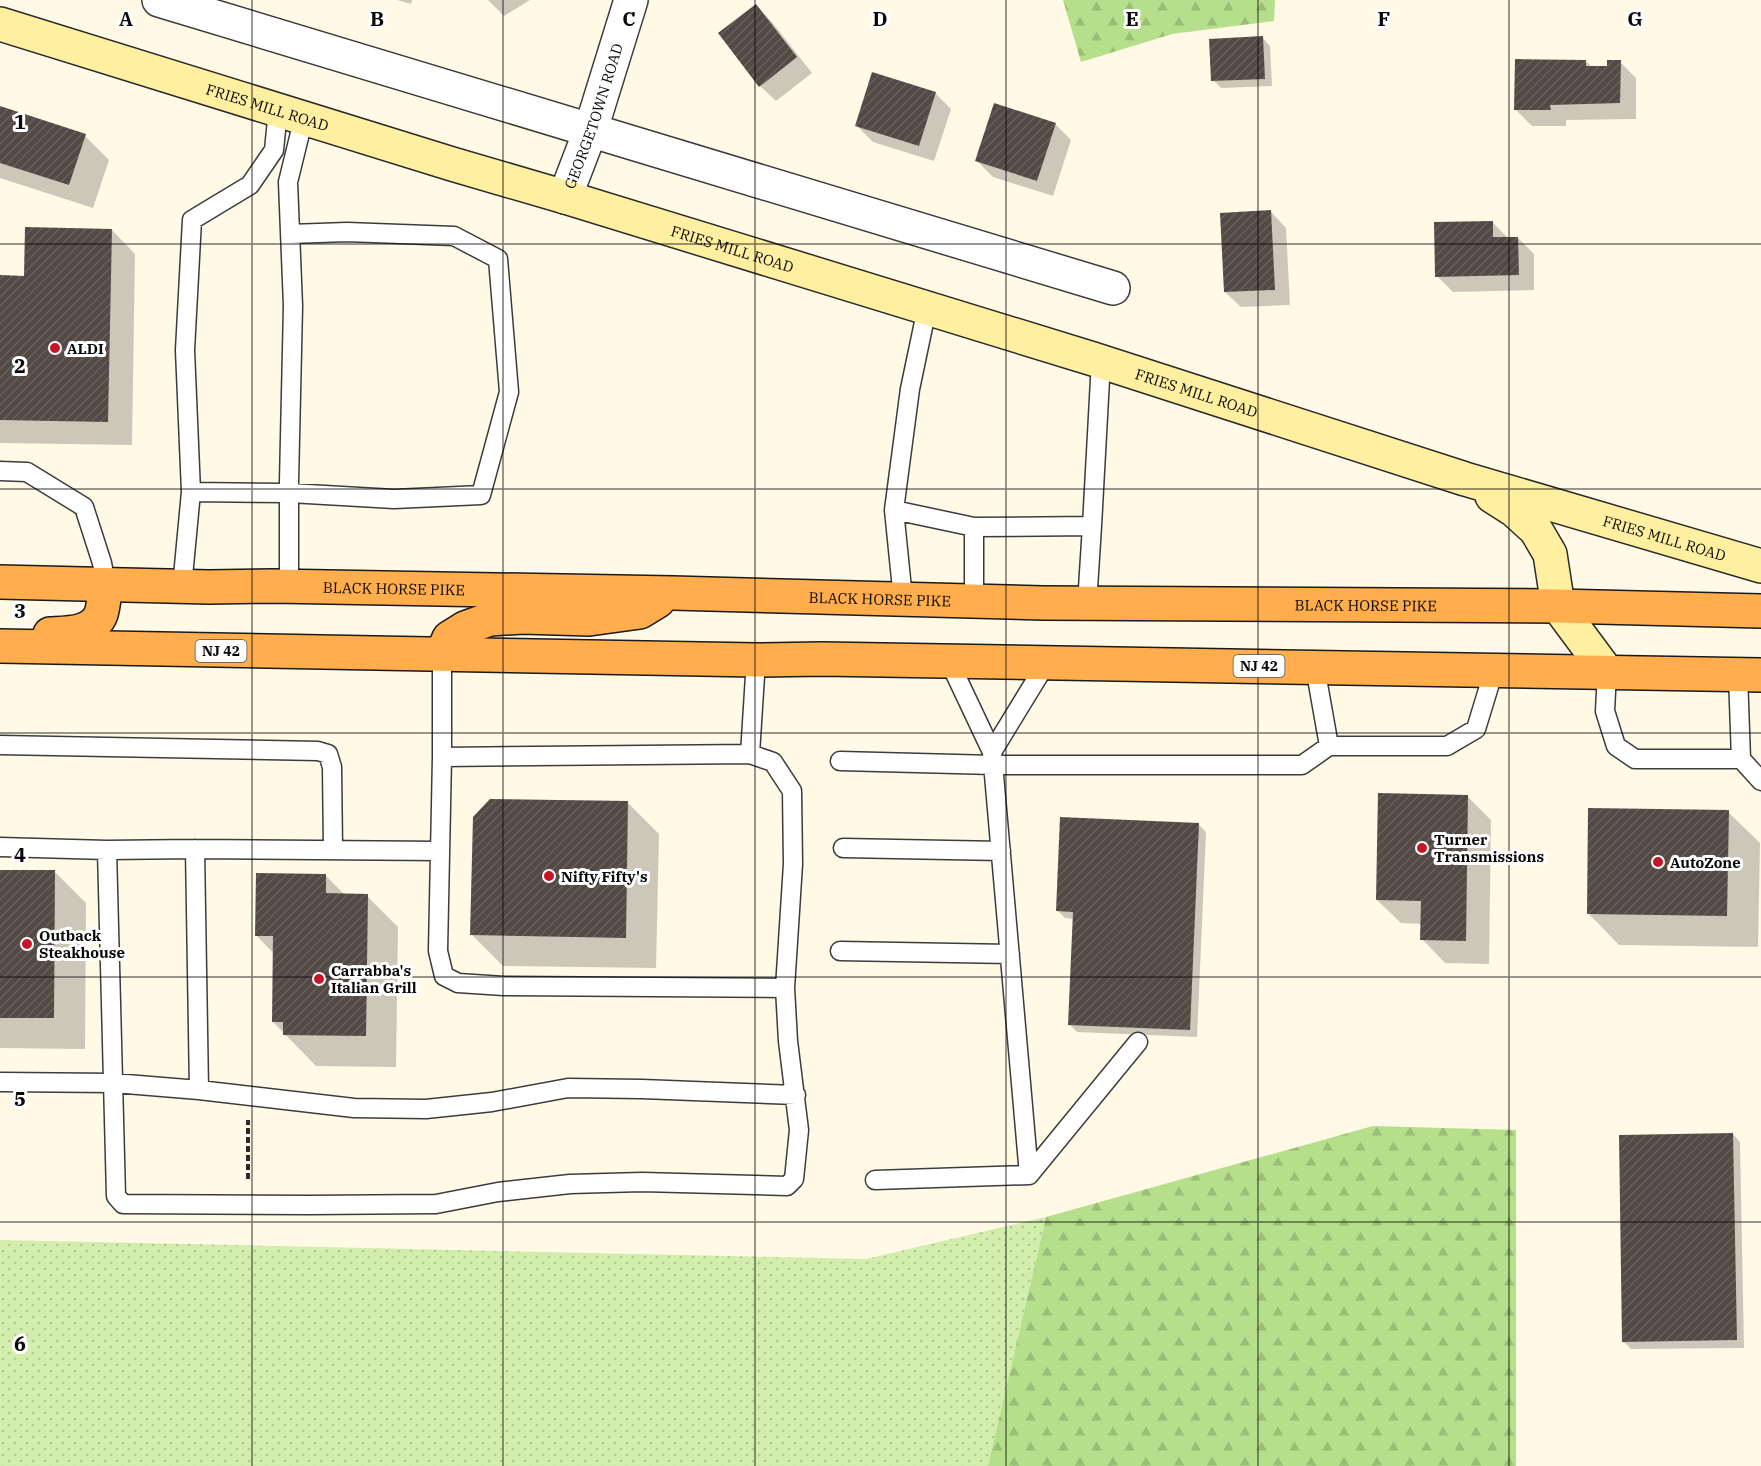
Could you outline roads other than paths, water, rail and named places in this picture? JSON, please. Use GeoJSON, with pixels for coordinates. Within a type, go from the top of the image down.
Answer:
{"type":"FeatureCollection","features":[{"type":"Feature","properties":{"kind":"highway","name":"BLACK HORSE PIKE"},"geometry":{"type":"LineString","coordinates":[[0,582],[673,593],[1087,604],[1558,606],[1761,611]]}},
{"type":"Feature","properties":{"kind":"highway"},"geometry":{"type":"LineString","coordinates":[[0,639],[76,632],[92,626],[100,615],[106,585]]}},
{"type":"Feature","properties":{"kind":"highway"},"geometry":{"type":"LineString","coordinates":[[442,654],[449,638],[465,628],[490,619],[523,617],[589,619],[640,612],[673,593]]}},
{"type":"Feature","properties":{"kind":"highway","name":"NJ 42"},"geometry":{"type":"LineString","coordinates":[[0,646],[1750,675]]}},
{"type":"Feature","properties":{"kind":"main road","name":"FRIES MILL ROAD"},"geometry":{"type":"LineString","coordinates":[[0,24],[1101,362],[1465,479],[1761,566]]}},
{"type":"Feature","properties":{"kind":"main road","name":"FRIES MILL ROAD"},"geometry":{"type":"LineString","coordinates":[[1465,479],[1514,510],[1536,530],[1550,554],[1558,606],[1607,672]]}},
{"type":"Feature","properties":{"kind":"street"},"geometry":{"type":"LineString","coordinates":[[159,0],[1113,288]]}},
{"type":"Feature","properties":{"kind":"street","name":"GEORGETOWN ROAD"},"geometry":{"type":"LineString","coordinates":[[565,197],[591,129],[631,0]]}},
{"type":"Feature","properties":{"kind":"lane"},"geometry":{"type":"LineString","coordinates":[[290,586],[293,306],[288,182],[291,114]]}},
{"type":"Feature","properties":{"kind":"lane"},"geometry":{"type":"LineString","coordinates":[[182,586],[191,492],[185,350],[192,219],[250,185],[273,150],[291,114]]}},
{"type":"Feature","properties":{"kind":"lane"},"geometry":{"type":"LineString","coordinates":[[191,492],[290,493],[394,499],[482,495],[509,392],[498,259],[454,236],[357,232],[290,234]]}},
{"type":"Feature","properties":{"kind":"lane"},"geometry":{"type":"LineString","coordinates":[[903,599],[894,510],[910,389],[927,308]]}},
{"type":"Feature","properties":{"kind":"lane"},"geometry":{"type":"LineString","coordinates":[[1087,604],[1101,362]]}},
{"type":"Feature","properties":{"kind":"lane"},"geometry":{"type":"LineString","coordinates":[[0,471],[27,472],[84,507],[102,563],[106,585]]}},
{"type":"Feature","properties":{"kind":"lane"},"geometry":{"type":"LineString","coordinates":[[894,510],[974,527],[1092,526]]}},
{"type":"Feature","properties":{"kind":"lane"},"geometry":{"type":"LineString","coordinates":[[974,527],[974,601]]}},
{"type":"Feature","properties":{"kind":"lane"},"geometry":{"type":"LineString","coordinates":[[442,654],[438,951],[444,976],[458,983],[504,986],[785,988]]}},
{"type":"Feature","properties":{"kind":"lane"},"geometry":{"type":"LineString","coordinates":[[750,754],[756,660]]}},
{"type":"Feature","properties":{"kind":"lane"},"geometry":{"type":"LineString","coordinates":[[949,661],[993,759],[1029,1175]]}},
{"type":"Feature","properties":{"kind":"lane"},"geometry":{"type":"LineString","coordinates":[[993,759],[1047,662]]}},
{"type":"Feature","properties":{"kind":"lane"},"geometry":{"type":"LineString","coordinates":[[1315,667],[1329,746]]}},
{"type":"Feature","properties":{"kind":"lane"},"geometry":{"type":"LineString","coordinates":[[840,761],[993,759],[1302,765],[1329,746],[1447,746],[1476,729],[1494,670]]}},
{"type":"Feature","properties":{"kind":"lane"},"geometry":{"type":"LineString","coordinates":[[1607,672],[1605,711],[1616,746],[1635,759],[1741,759],[1761,781]]}},
{"type":"Feature","properties":{"kind":"lane"},"geometry":{"type":"LineString","coordinates":[[1741,759],[1750,675]]}},
{"type":"Feature","properties":{"kind":"lane"},"geometry":{"type":"LineString","coordinates":[[0,745],[318,751],[328,754],[332,766],[333,850]]}},
{"type":"Feature","properties":{"kind":"lane"},"geometry":{"type":"LineString","coordinates":[[106,850],[116,1196],[123,1204],[436,1204],[498,1192],[570,1184],[632,1182],[787,1186],[794,1179],[799,1130],[788,1041],[785,988],[793,864],[792,791],[773,762],[750,754],[442,757]]}},
{"type":"Feature","properties":{"kind":"lane"},"geometry":{"type":"LineString","coordinates":[[0,847],[106,850],[440,851]]}},
{"type":"Feature","properties":{"kind":"lane"},"geometry":{"type":"LineString","coordinates":[[843,848],[1001,851]]}},
{"type":"Feature","properties":{"kind":"lane"},"geometry":{"type":"LineString","coordinates":[[195,849],[199,1090]]}},
{"type":"Feature","properties":{"kind":"lane"},"geometry":{"type":"LineString","coordinates":[[840,951],[1010,954]]}},
{"type":"Feature","properties":{"kind":"lane"},"geometry":{"type":"LineString","coordinates":[[874,1180],[1029,1175],[1138,1042]]}},
{"type":"Feature","properties":{"kind":"lane"},"geometry":{"type":"LineString","coordinates":[[0,1082],[114,1083],[249,1095],[354,1108],[426,1109],[492,1102],[568,1088],[796,1095]]}},
{"type":"Feature","properties":{"kind":"place","name":"ALDI"},"geometry":{"type":"Point","coordinates":[55,348]}},
{"type":"Feature","properties":{"kind":"place","name":"Turner Transmissions"},"geometry":{"type":"Point","coordinates":[1422,848]}},
{"type":"Feature","properties":{"kind":"place","name":"AutoZone"},"geometry":{"type":"Point","coordinates":[1658,862]}},
{"type":"Feature","properties":{"kind":"place","name":"Nifty Fifty's"},"geometry":{"type":"Point","coordinates":[549,876]}},
{"type":"Feature","properties":{"kind":"place","name":"Outback Steakhouse"},"geometry":{"type":"Point","coordinates":[27,944]}},
{"type":"Feature","properties":{"kind":"place","name":"Carrabba's Italian Grill"},"geometry":{"type":"Point","coordinates":[319,979]}}]}
